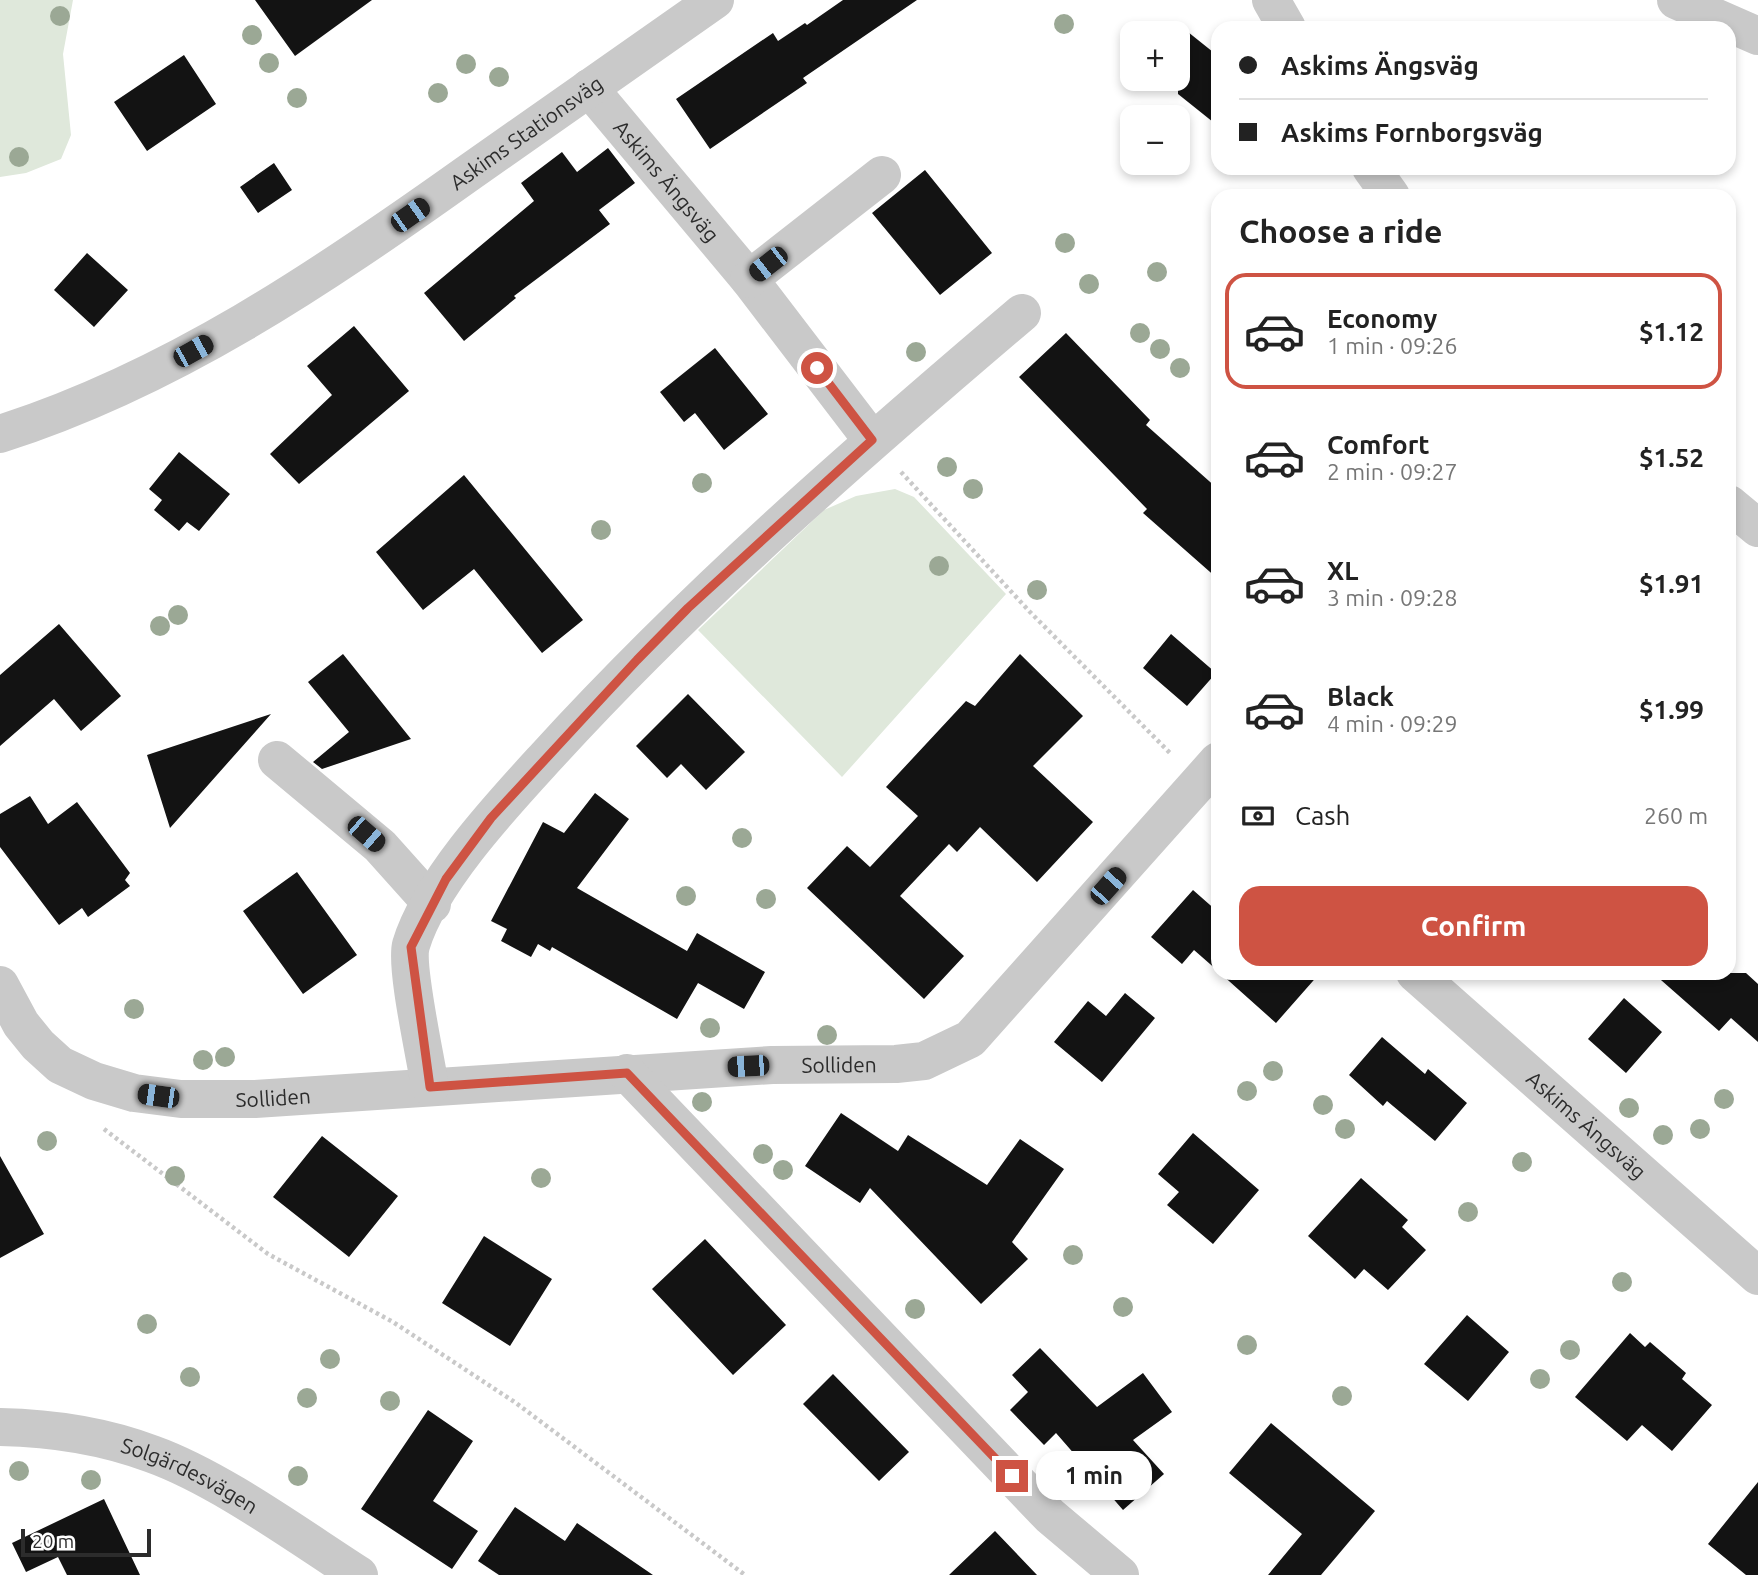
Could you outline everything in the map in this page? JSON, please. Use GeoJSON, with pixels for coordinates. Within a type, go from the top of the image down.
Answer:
{"type":"FeatureCollection","features":[{"type":"Feature","properties":{"kind":"street","name":"Askims Stationsväg"},"geometry":{"type":"LineString","coordinates":[[0,434],[106,393],[277,305],[358,252],[715,0]]}},
{"type":"Feature","properties":{"kind":"street"},"geometry":{"type":"LineString","coordinates":[[1271,0],[1283,21]]}},
{"type":"Feature","properties":{"kind":"street"},"geometry":{"type":"LineString","coordinates":[[1676,0],[1724,21]]}},
{"type":"Feature","properties":{"kind":"street"},"geometry":{"type":"LineString","coordinates":[[1736,26],[1758,36]]}},
{"type":"Feature","properties":{"kind":"street","name":"Askims Ängsväg"},"geometry":{"type":"LineString","coordinates":[[589,88],[748,279],[872,440]]}},
{"type":"Feature","properties":{"kind":"street"},"geometry":{"type":"LineString","coordinates":[[748,279],[883,175]]}},
{"type":"Feature","properties":{"kind":"street"},"geometry":{"type":"LineString","coordinates":[[430,1087],[411,947],[432,904],[491,818],[589,710],[688,608],[872,440],[1022,313]]}},
{"type":"Feature","properties":{"kind":"street"},"geometry":{"type":"LineString","coordinates":[[276,760],[380,846],[432,904]]}},
{"type":"Feature","properties":{"kind":"street","name":"Solliden"},"geometry":{"type":"LineString","coordinates":[[0,985],[21,1024],[37,1045],[60,1066],[94,1081],[134,1093],[181,1099],[255,1099],[772,1065],[896,1064],[925,1061],[970,1039],[1211,782]]}},
{"type":"Feature","properties":{"kind":"street","name":"Askims Ängsväg"},"geometry":{"type":"LineString","coordinates":[[1423,980],[1758,1276]]}},
{"type":"Feature","properties":{"kind":"street"},"geometry":{"type":"LineString","coordinates":[[627,1073],[1050,1516],[1119,1575]]}},
{"type":"Feature","properties":{"kind":"street","name":"Solgärdesvägen"},"geometry":{"type":"LineString","coordinates":[[0,1427],[62,1432],[153,1454],[243,1502],[359,1575]]}},
{"type":"Feature","properties":{"kind":"path"},"geometry":{"type":"LineString","coordinates":[[872,440],[1030,612],[1211,780]]}},
{"type":"Feature","properties":{"kind":"path"},"geometry":{"type":"LineString","coordinates":[[103,1129],[268,1254],[393,1322],[516,1403],[745,1575]]}},
{"type":"Feature","properties":{"kind":"shaded area"},"geometry":{"type":"Polygon","coordinates":[[[0,0],[73,0],[63,54],[71,135],[61,159],[26,173],[0,177],[0,0]]]}},
{"type":"Feature","properties":{"kind":"shaded area"},"geometry":{"type":"Polygon","coordinates":[[[895,489],[914,497],[1006,594],[842,777],[698,630],[824,510],[856,496],[895,489]]]}},
{"type":"Feature","properties":{"kind":"building"},"geometry":{"type":"Polygon","coordinates":[[[255,0],[372,0],[295,56],[255,0]]]}},
{"type":"Feature","properties":{"kind":"building"},"geometry":{"type":"Polygon","coordinates":[[[843,0],[917,0],[803,78],[807,83],[710,149],[676,99],[773,33],[778,41],[843,0]]]}},
{"type":"Feature","properties":{"kind":"building"},"geometry":{"type":"Polygon","coordinates":[[[1190,34],[1211,50],[1211,120],[1178,94],[1178,91],[1190,91],[1190,34]]]}},
{"type":"Feature","properties":{"kind":"building"},"geometry":{"type":"Polygon","coordinates":[[[184,55],[216,104],[147,151],[114,102],[184,55]]]}},
{"type":"Feature","properties":{"kind":"building"},"geometry":{"type":"Polygon","coordinates":[[[608,148],[635,183],[599,210],[610,224],[514,296],[516,298],[464,341],[424,293],[534,201],[521,183],[562,152],[577,172],[608,148]]]}},
{"type":"Feature","properties":{"kind":"building"},"geometry":{"type":"Polygon","coordinates":[[[274,163],[292,190],[258,213],[240,187],[274,163]]]}},
{"type":"Feature","properties":{"kind":"building"},"geometry":{"type":"Polygon","coordinates":[[[925,170],[992,253],[940,295],[872,213],[925,170]]]}},
{"type":"Feature","properties":{"kind":"building"},"geometry":{"type":"Polygon","coordinates":[[[87,253],[128,290],[94,327],[54,290],[87,253]]]}},
{"type":"Feature","properties":{"kind":"building"},"geometry":{"type":"Polygon","coordinates":[[[354,326],[409,391],[299,484],[270,454],[332,395],[307,366],[354,326]]]}},
{"type":"Feature","properties":{"kind":"building"},"geometry":{"type":"Polygon","coordinates":[[[1066,333],[1150,420],[1146,425],[1211,483],[1211,573],[1143,513],[1147,509],[1019,377],[1066,333]]]}},
{"type":"Feature","properties":{"kind":"building"},"geometry":{"type":"Polygon","coordinates":[[[715,348],[768,414],[724,450],[695,413],[684,422],[660,392],[715,348]]]}},
{"type":"Feature","properties":{"kind":"building"},"geometry":{"type":"Polygon","coordinates":[[[179,452],[230,494],[199,531],[187,522],[179,531],[154,510],[162,500],[149,489],[179,452]]]}},
{"type":"Feature","properties":{"kind":"building"},"geometry":{"type":"Polygon","coordinates":[[[464,475],[583,620],[542,653],[474,569],[423,610],[376,552],[464,475]]]}},
{"type":"Feature","properties":{"kind":"building"},"geometry":{"type":"Polygon","coordinates":[[[59,624],[121,696],[81,731],[54,699],[0,746],[0,675],[59,624]]]}},
{"type":"Feature","properties":{"kind":"building"},"geometry":{"type":"Polygon","coordinates":[[[1171,634],[1211,669],[1211,679],[1187,706],[1143,668],[1171,634]]]}},
{"type":"Feature","properties":{"kind":"building"},"geometry":{"type":"Polygon","coordinates":[[[343,654],[411,739],[322,769],[313,762],[349,732],[308,682],[343,654]]]}},
{"type":"Feature","properties":{"kind":"building"},"geometry":{"type":"Polygon","coordinates":[[[1020,654],[1083,716],[1033,766],[1093,822],[1037,882],[980,827],[957,852],[949,844],[900,896],[964,956],[924,999],[807,888],[847,846],[870,867],[918,816],[886,787],[966,701],[975,706],[1020,654]]]}},
{"type":"Feature","properties":{"kind":"building"},"geometry":{"type":"Polygon","coordinates":[[[688,694],[745,752],[706,790],[681,764],[667,778],[636,746],[688,694]]]}},
{"type":"Feature","properties":{"kind":"building"},"geometry":{"type":"Polygon","coordinates":[[[271,714],[170,828],[147,755],[271,714]]]}},
{"type":"Feature","properties":{"kind":"building"},"geometry":{"type":"Polygon","coordinates":[[[595,793],[629,819],[577,888],[687,951],[697,933],[765,972],[744,1009],[698,983],[677,1019],[552,947],[550,951],[538,944],[531,957],[501,941],[507,929],[491,921],[543,822],[564,833],[595,793]]]}},
{"type":"Feature","properties":{"kind":"building"},"geometry":{"type":"Polygon","coordinates":[[[30,796],[48,824],[77,802],[130,873],[125,880],[130,886],[88,917],[82,908],[59,925],[0,847],[0,814],[30,796]]]}},
{"type":"Feature","properties":{"kind":"building"},"geometry":{"type":"Polygon","coordinates":[[[297,872],[357,955],[303,994],[243,911],[297,872]]]}},
{"type":"Feature","properties":{"kind":"building"},"geometry":{"type":"Polygon","coordinates":[[[1193,890],[1211,906],[1211,965],[1194,950],[1182,964],[1151,937],[1193,890]]]}},
{"type":"Feature","properties":{"kind":"building"},"geometry":{"type":"Polygon","coordinates":[[[1736,973],[1746,973],[1758,984],[1758,1042],[1731,1018],[1719,1031],[1661,980],[1736,980],[1736,973]]]}},
{"type":"Feature","properties":{"kind":"building"},"geometry":{"type":"Polygon","coordinates":[[[1228,980],[1314,980],[1276,1023],[1228,980]]]}},
{"type":"Feature","properties":{"kind":"building"},"geometry":{"type":"Polygon","coordinates":[[[1125,993],[1155,1018],[1102,1082],[1054,1042],[1088,1001],[1106,1016],[1125,993]]]}},
{"type":"Feature","properties":{"kind":"building"},"geometry":{"type":"Polygon","coordinates":[[[1624,998],[1662,1032],[1626,1073],[1588,1039],[1624,998]]]}},
{"type":"Feature","properties":{"kind":"building"},"geometry":{"type":"Polygon","coordinates":[[[1382,1037],[1425,1074],[1428,1069],[1467,1103],[1435,1141],[1387,1101],[1383,1106],[1349,1075],[1382,1037]]]}},
{"type":"Feature","properties":{"kind":"building"},"geometry":{"type":"Polygon","coordinates":[[[841,1113],[898,1151],[908,1135],[987,1185],[1020,1139],[1064,1169],[1012,1242],[1028,1259],[981,1304],[870,1188],[860,1203],[805,1166],[841,1113]]]}},
{"type":"Feature","properties":{"kind":"building"},"geometry":{"type":"Polygon","coordinates":[[[1193,1133],[1259,1190],[1213,1244],[1167,1205],[1179,1192],[1158,1174],[1193,1133]]]}},
{"type":"Feature","properties":{"kind":"building"},"geometry":{"type":"Polygon","coordinates":[[[322,1136],[398,1196],[349,1257],[273,1197],[322,1136]]]}},
{"type":"Feature","properties":{"kind":"building"},"geometry":{"type":"Polygon","coordinates":[[[0,1156],[44,1234],[0,1258],[0,1156]]]}},
{"type":"Feature","properties":{"kind":"building"},"geometry":{"type":"Polygon","coordinates":[[[1361,1178],[1408,1220],[1402,1227],[1426,1250],[1388,1290],[1364,1269],[1355,1279],[1308,1236],[1361,1178]]]}},
{"type":"Feature","properties":{"kind":"building"},"geometry":{"type":"Polygon","coordinates":[[[484,1236],[552,1279],[510,1346],[442,1303],[484,1236]]]}},
{"type":"Feature","properties":{"kind":"building"},"geometry":{"type":"Polygon","coordinates":[[[705,1239],[786,1325],[733,1375],[652,1289],[705,1239]]]}},
{"type":"Feature","properties":{"kind":"building"},"geometry":{"type":"Polygon","coordinates":[[[1467,1315],[1509,1352],[1468,1401],[1424,1364],[1467,1315]]]}},
{"type":"Feature","properties":{"kind":"building"},"geometry":{"type":"Polygon","coordinates":[[[1630,1333],[1645,1347],[1650,1342],[1686,1373],[1682,1379],[1712,1405],[1672,1451],[1642,1425],[1627,1441],[1575,1397],[1630,1333]]]}},
{"type":"Feature","properties":{"kind":"building"},"geometry":{"type":"Polygon","coordinates":[[[1040,1348],[1097,1407],[1143,1373],[1172,1412],[1133,1440],[1164,1474],[1123,1510],[1056,1433],[1044,1445],[1010,1410],[1028,1392],[1012,1375],[1040,1348]]]}},
{"type":"Feature","properties":{"kind":"building"},"geometry":{"type":"Polygon","coordinates":[[[833,1374],[909,1452],[879,1481],[803,1404],[833,1374]]]}},
{"type":"Feature","properties":{"kind":"building"},"geometry":{"type":"Polygon","coordinates":[[[428,1410],[473,1441],[433,1501],[478,1531],[452,1569],[361,1509],[428,1410]]]}},
{"type":"Feature","properties":{"kind":"building"},"geometry":{"type":"Polygon","coordinates":[[[1271,1423],[1375,1511],[1321,1575],[1268,1575],[1302,1534],[1229,1473],[1271,1423]]]}},
{"type":"Feature","properties":{"kind":"building"},"geometry":{"type":"Polygon","coordinates":[[[1758,1482],[1758,1575],[1746,1575],[1708,1544],[1758,1482]]]}},
{"type":"Feature","properties":{"kind":"building"},"geometry":{"type":"Polygon","coordinates":[[[104,1499],[140,1575],[67,1575],[58,1557],[26,1572],[12,1543],[104,1499]]]}},
{"type":"Feature","properties":{"kind":"building"},"geometry":{"type":"Polygon","coordinates":[[[515,1507],[565,1541],[577,1523],[653,1575],[499,1575],[478,1561],[515,1507]]]}},
{"type":"Feature","properties":{"kind":"building"},"geometry":{"type":"Polygon","coordinates":[[[995,1531],[1037,1575],[949,1575],[995,1531]]]}},
{"type":"Feature","properties":{"kind":"route"},"geometry":{"type":"LineString","coordinates":[[817,368],[872,440],[688,608],[589,710],[491,818],[446,879],[432,904],[411,947],[413,981],[430,1087],[627,1073],[1012,1476]]}}]}
